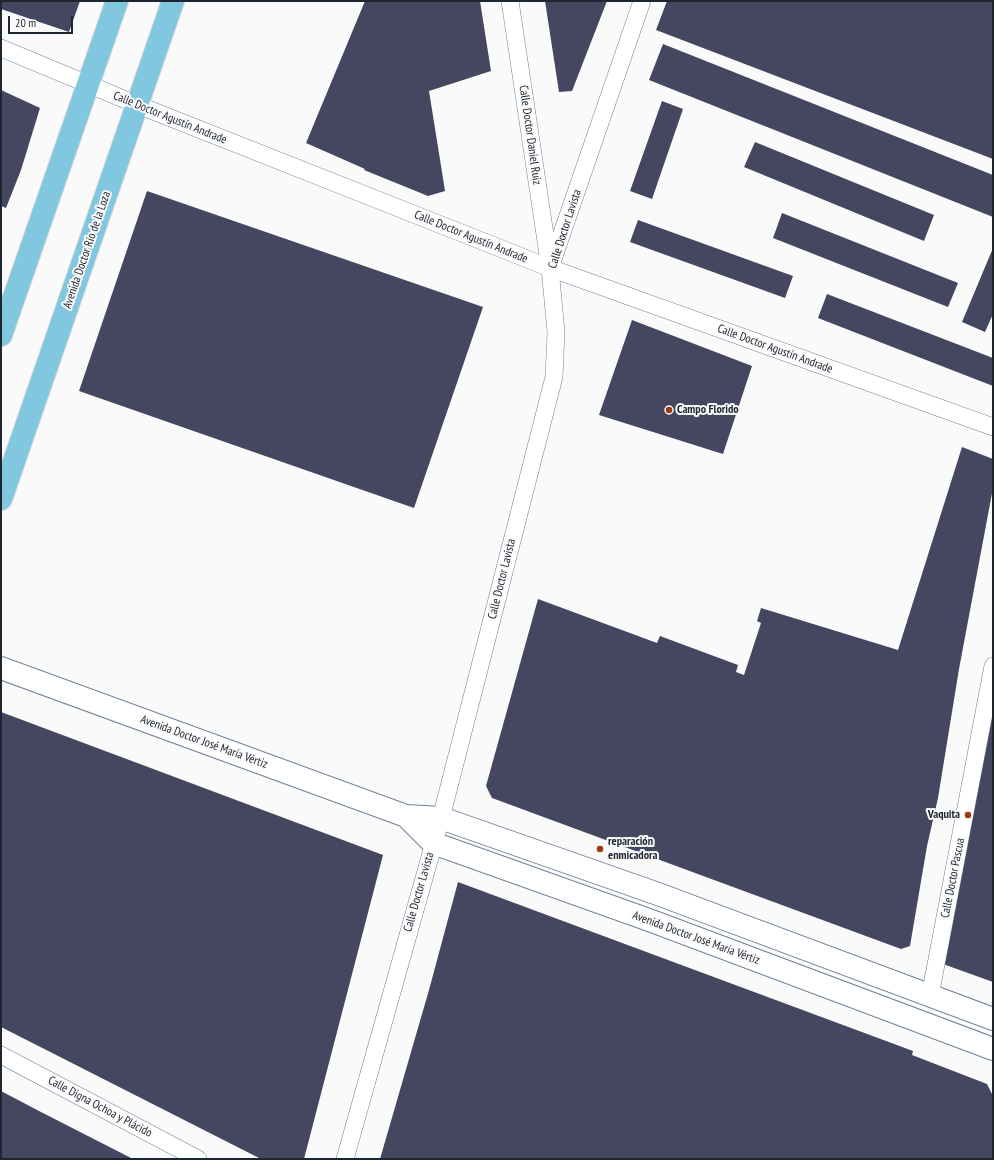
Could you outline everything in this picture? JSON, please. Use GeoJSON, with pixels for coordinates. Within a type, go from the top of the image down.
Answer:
{"type":"FeatureCollection","features":[{"type":"Feature","properties":{"kind":"main road"},"geometry":{"type":"LineString","coordinates":[[1,335],[117,1]]}},
{"type":"Feature","properties":{"kind":"main road","name":"Avenida Doctor Río de la Loza"},"geometry":{"type":"LineString","coordinates":[[1,499],[173,1]]}},
{"type":"Feature","properties":{"kind":"main road","name":"Avenida Doctor José María Vértiz"},"geometry":{"type":"LineString","coordinates":[[1,668],[406,816],[441,818],[658,894],[993,1019]]}},
{"type":"Feature","properties":{"kind":"main road","name":"Avenida Doctor José María Vértiz"},"geometry":{"type":"LineString","coordinates":[[406,816],[433,843],[649,920],[993,1049]]}},
{"type":"Feature","properties":{"kind":"main road"},"geometry":{"type":"LineString","coordinates":[[649,920],[658,894]]}},
{"type":"Feature","properties":{"kind":"street","name":"Calle Doctor Daniel Ruiz"},"geometry":{"type":"LineString","coordinates":[[510,1],[550,268]]}},
{"type":"Feature","properties":{"kind":"street","name":"Calle Doctor Lavista"},"geometry":{"type":"LineString","coordinates":[[345,1159],[441,818],[554,378],[556,332],[550,268],[642,1]]}},
{"type":"Feature","properties":{"kind":"street","name":"Calle Doctor Agustín Andrade"},"geometry":{"type":"LineString","coordinates":[[1,48],[138,105],[550,268],[993,427]]}},
{"type":"Feature","properties":{"kind":"street","name":"Calle Doctor Pascua"},"geometry":{"type":"LineString","coordinates":[[930,996],[993,666]]}},
{"type":"Feature","properties":{"kind":"street","name":"Calle Digna Ochoa y Plácido"},"geometry":{"type":"LineString","coordinates":[[1,1055],[198,1159]]}},
{"type":"Feature","properties":{"kind":"building"},"geometry":{"type":"Polygon","coordinates":[[[1,1],[80,1],[69,32],[1,9],[1,1]]]}},
{"type":"Feature","properties":{"kind":"building"},"geometry":{"type":"Polygon","coordinates":[[[365,1],[480,1],[491,71],[429,91],[445,191],[428,196],[364,170],[365,169],[306,143],[365,1]]]}},
{"type":"Feature","properties":{"kind":"building"},"geometry":{"type":"Polygon","coordinates":[[[545,1],[607,1],[572,91],[559,92],[545,1]]]}},
{"type":"Feature","properties":{"kind":"building"},"geometry":{"type":"Polygon","coordinates":[[[667,1],[993,1],[993,159],[656,30],[667,1]]]}},
{"type":"Feature","properties":{"kind":"building"},"geometry":{"type":"Polygon","coordinates":[[[663,44],[993,175],[993,217],[649,80],[663,44]]]}},
{"type":"Feature","properties":{"kind":"building"},"geometry":{"type":"Polygon","coordinates":[[[1,90],[40,108],[21,170],[6,208],[1,206],[1,90]]]}},
{"type":"Feature","properties":{"kind":"building"},"geometry":{"type":"Polygon","coordinates":[[[662,101],[683,109],[652,199],[630,191],[662,101]]]}},
{"type":"Feature","properties":{"kind":"building"},"geometry":{"type":"Polygon","coordinates":[[[755,142],[934,215],[924,241],[744,167],[755,142]]]}},
{"type":"Feature","properties":{"kind":"building"},"geometry":{"type":"Polygon","coordinates":[[[147,191],[483,307],[414,508],[79,391],[147,191]]]}},
{"type":"Feature","properties":{"kind":"building"},"geometry":{"type":"Polygon","coordinates":[[[782,213],[958,283],[948,307],[773,238],[782,213]]]}},
{"type":"Feature","properties":{"kind":"building"},"geometry":{"type":"Polygon","coordinates":[[[638,220],[793,276],[785,298],[630,242],[638,220]]]}},
{"type":"Feature","properties":{"kind":"building"},"geometry":{"type":"Polygon","coordinates":[[[993,248],[993,314],[985,332],[962,322],[993,248]]]}},
{"type":"Feature","properties":{"kind":"building"},"geometry":{"type":"Polygon","coordinates":[[[827,294],[993,358],[993,386],[818,318],[827,294]]]}},
{"type":"Feature","properties":{"kind":"building"},"geometry":{"type":"Polygon","coordinates":[[[632,320],[752,366],[723,454],[599,415],[632,320]]]}},
{"type":"Feature","properties":{"kind":"building"},"geometry":{"type":"Polygon","coordinates":[[[962,447],[993,459],[993,488],[910,946],[901,949],[492,798],[486,786],[538,599],[657,643],[660,636],[738,665],[736,672],[744,675],[761,623],[757,621],[761,608],[898,650],[962,447]]]}},
{"type":"Feature","properties":{"kind":"building"},"geometry":{"type":"Polygon","coordinates":[[[993,695],[993,982],[943,964],[993,695]]]}},
{"type":"Feature","properties":{"kind":"building"},"geometry":{"type":"Polygon","coordinates":[[[1,712],[383,855],[304,1159],[261,1159],[1,1027],[1,712]]]}},
{"type":"Feature","properties":{"kind":"building"},"geometry":{"type":"Polygon","coordinates":[[[458,882],[913,1051],[912,1055],[987,1084],[993,1096],[993,1159],[380,1159],[429,990],[458,882]]]}},
{"type":"Feature","properties":{"kind":"building"},"geometry":{"type":"Polygon","coordinates":[[[1,1091],[39,1111],[133,1159],[1,1159],[1,1091]]]}},
{"type":"Feature","properties":{"kind":"place","name":"Campo Florido"},"geometry":{"type":"Point","coordinates":[669,410]}},
{"type":"Feature","properties":{"kind":"place","name":"Vaquita"},"geometry":{"type":"Point","coordinates":[968,815]}},
{"type":"Feature","properties":{"kind":"place","name":"reparación enmicadora"},"geometry":{"type":"Point","coordinates":[600,849]}}]}
